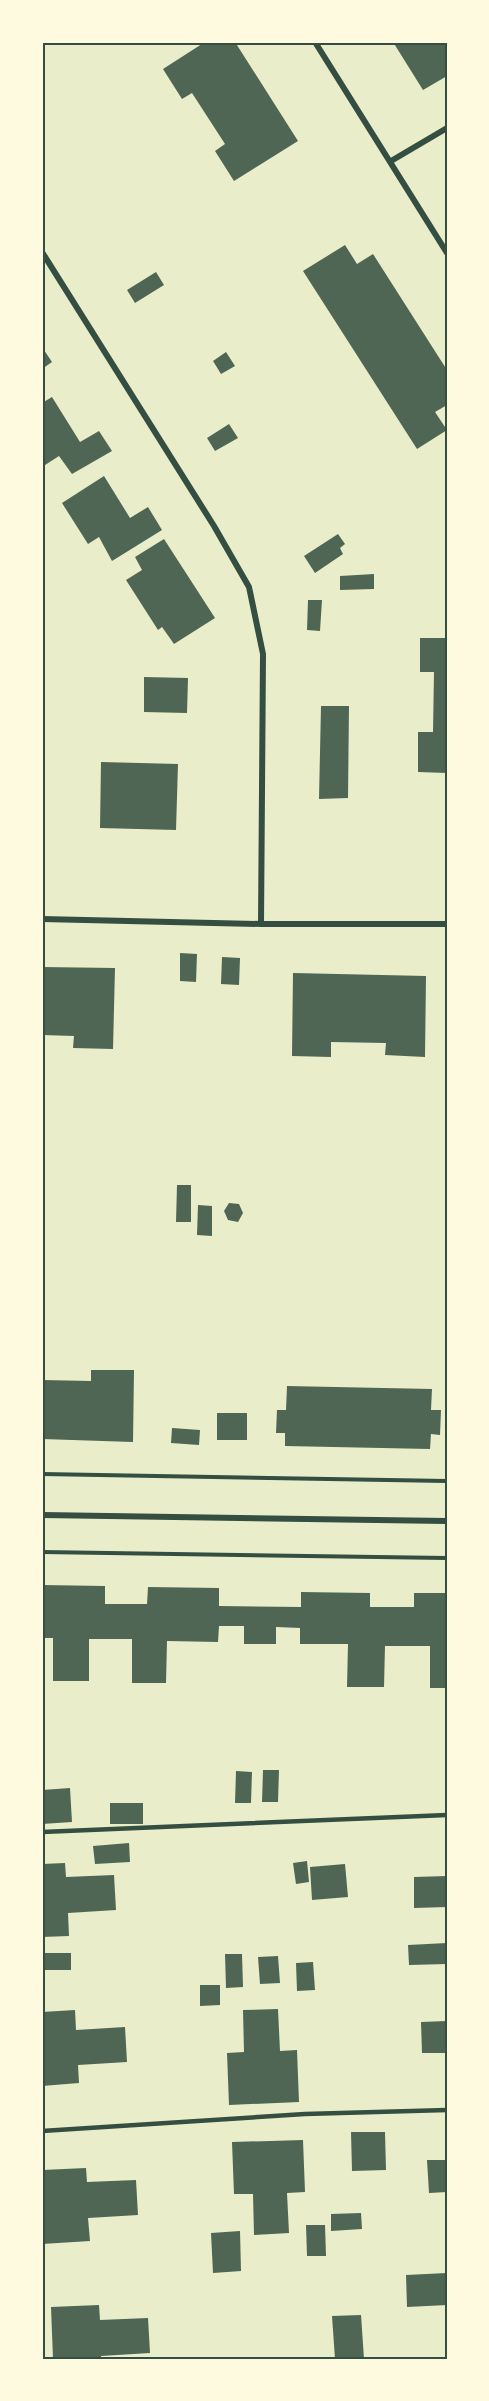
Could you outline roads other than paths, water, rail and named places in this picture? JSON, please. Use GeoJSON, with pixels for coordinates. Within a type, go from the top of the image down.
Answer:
{"type":"FeatureCollection","features":[{"type":"Feature","properties":{"kind":"street"},"geometry":{"type":"LineString","coordinates":[[315,42],[447,253]]}},
{"type":"Feature","properties":{"kind":"street"},"geometry":{"type":"LineString","coordinates":[[391,161],[447,128]]}},
{"type":"Feature","properties":{"kind":"street"},"geometry":{"type":"LineString","coordinates":[[42,252],[214,526],[249,587],[263,654],[261,924]]}},
{"type":"Feature","properties":{"kind":"street"},"geometry":{"type":"LineString","coordinates":[[42,919],[261,924],[447,924]]}},
{"type":"Feature","properties":{"kind":"street"},"geometry":{"type":"LineString","coordinates":[[42,1515],[447,1521]]}},
{"type":"Feature","properties":{"kind":"lane"},"geometry":{"type":"LineString","coordinates":[[42,1833],[447,1815]]}},
{"type":"Feature","properties":{"kind":"lane"},"geometry":{"type":"LineString","coordinates":[[42,2131],[305,2114],[447,2110]]}}]}
